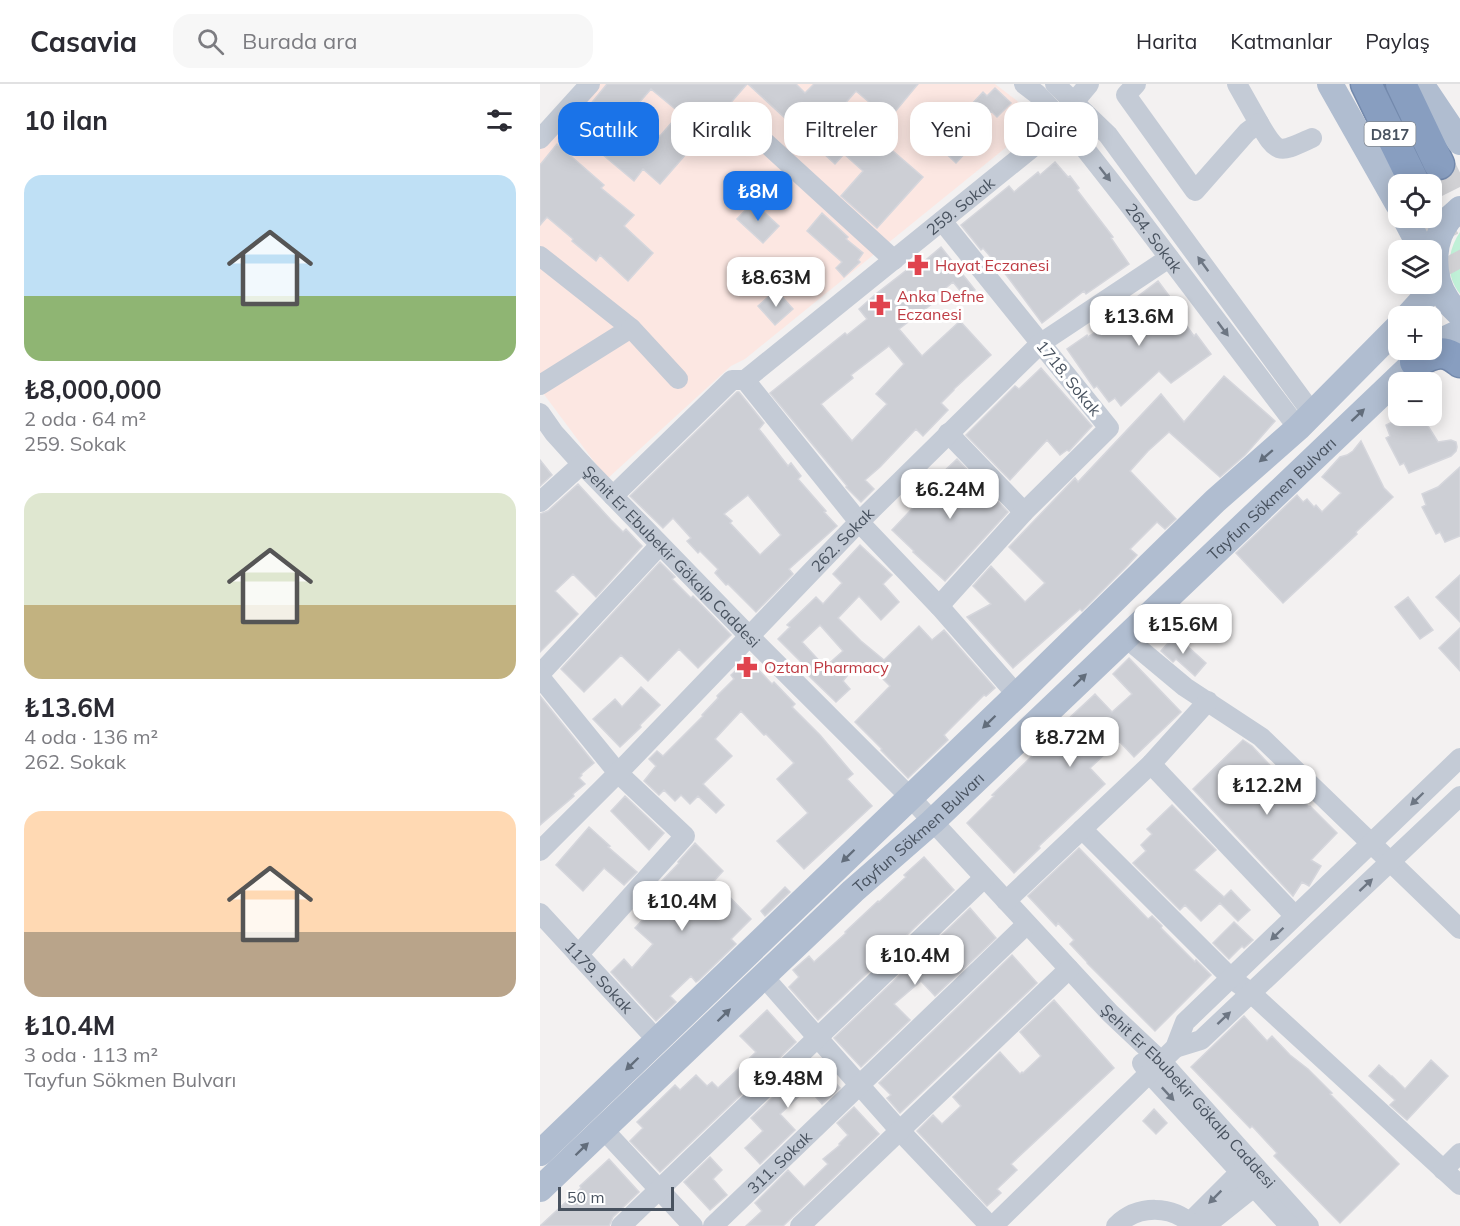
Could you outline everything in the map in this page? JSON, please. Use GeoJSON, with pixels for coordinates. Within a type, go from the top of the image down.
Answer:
{"type":"FeatureCollection","features":[{"type":"Feature","properties":{"kind":"highway","name":"D817"},"geometry":{"type":"LineString","coordinates":[[1366,84],[1410,174]]}},
{"type":"Feature","properties":{"kind":"highway","name":"D817"},"geometry":{"type":"LineString","coordinates":[[1401,84],[1439,164]]}},
{"type":"Feature","properties":{"kind":"highway"},"geometry":{"type":"LineString","coordinates":[[1415,362],[1436,353],[1447,353],[1460,362]]}},
{"type":"Feature","properties":{"kind":"main road"},"geometry":{"type":"LineString","coordinates":[[1330,84],[1388,186]]}},
{"type":"Feature","properties":{"kind":"main road"},"geometry":{"type":"LineString","coordinates":[[1422,84],[1460,114]]}},
{"type":"Feature","properties":{"kind":"main road"},"geometry":{"type":"LineString","coordinates":[[1422,84],[1460,142]]}},
{"type":"Feature","properties":{"kind":"main road"},"geometry":{"type":"LineString","coordinates":[[1438,240],[1448,220],[1460,209]]}},
{"type":"Feature","properties":{"kind":"main road"},"geometry":{"type":"LineString","coordinates":[[1442,290],[1447,300],[1460,314]]}},
{"type":"Feature","properties":{"kind":"main road","name":"Tayfun Sökmen Bulvarı"},"geometry":{"type":"LineString","coordinates":[[540,1189],[854,891],[932,822],[1415,362],[1445,339],[1460,332]]}},
{"type":"Feature","properties":{"kind":"main road","name":"Tayfun Sökmen Bulvarı"},"geometry":{"type":"LineString","coordinates":[[540,1153],[1017,695],[1215,501],[1305,421],[1388,337]]}},
{"type":"Feature","properties":{"kind":"main road"},"geometry":{"type":"LineString","coordinates":[[1102,611],[1125,637]]}},
{"type":"Feature","properties":{"kind":"main road"},"geometry":{"type":"LineString","coordinates":[[745,956],[764,977]]}},
{"type":"Feature","properties":{"kind":"main road"},"geometry":{"type":"LineString","coordinates":[[657,1040],[675,1061]]}},
{"type":"Feature","properties":{"kind":"street"},"geometry":{"type":"LineString","coordinates":[[540,139],[590,84]]}},
{"type":"Feature","properties":{"kind":"street","name":"264. Sokak"},"geometry":{"type":"LineString","coordinates":[[1024,84],[1045,102]]}},
{"type":"Feature","properties":{"kind":"street","name":"264. Sokak"},"geometry":{"type":"LineString","coordinates":[[1055,84],[1074,102]]}},
{"type":"Feature","properties":{"kind":"street"},"geometry":{"type":"LineString","coordinates":[[1074,102],[1089,84]]}},
{"type":"Feature","properties":{"kind":"street"},"geometry":{"type":"LineString","coordinates":[[1136,84],[1126,95],[1195,191],[1247,132],[1259,123]]}},
{"type":"Feature","properties":{"kind":"street"},"geometry":{"type":"LineString","coordinates":[[1237,84],[1270,143],[1278,148],[1287,149],[1312,138]]}},
{"type":"Feature","properties":{"kind":"street","name":"264. Sokak"},"geometry":{"type":"LineString","coordinates":[[1098,125],[1108,135],[1305,421]]}},
{"type":"Feature","properties":{"kind":"street"},"geometry":{"type":"LineString","coordinates":[[772,149],[894,260]]}},
{"type":"Feature","properties":{"kind":"street","name":"259. Sokak"},"geometry":{"type":"LineString","coordinates":[[613,496],[732,380],[745,380],[1022,156]]}},
{"type":"Feature","properties":{"kind":"street","name":"264. Sokak"},"geometry":{"type":"LineString","coordinates":[[1090,156],[1169,258],[1305,421]]}},
{"type":"Feature","properties":{"kind":"street","name":"1718. Sokak"},"geometry":{"type":"LineString","coordinates":[[939,606],[1024,512],[1109,428],[942,221]]}},
{"type":"Feature","properties":{"kind":"street"},"geometry":{"type":"LineString","coordinates":[[540,256],[630,328],[678,379]]}},
{"type":"Feature","properties":{"kind":"street","name":"262. Sokak"},"geometry":{"type":"LineString","coordinates":[[540,851],[859,522],[1041,343],[1169,258]]}},
{"type":"Feature","properties":{"kind":"street"},"geometry":{"type":"LineString","coordinates":[[540,385],[630,328]]}},
{"type":"Feature","properties":{"kind":"street"},"geometry":{"type":"LineString","coordinates":[[745,380],[859,522],[939,606],[1017,695]]}},
{"type":"Feature","properties":{"kind":"street","name":"Şehit Er Ebubekir Gökalp Caddesi"},"geometry":{"type":"LineString","coordinates":[[540,413],[554,433],[582,464],[910,797],[1110,1012],[1162,1061],[1309,1226]]}},
{"type":"Feature","properties":{"kind":"street"},"geometry":{"type":"LineString","coordinates":[[948,433],[1024,512]]}},
{"type":"Feature","properties":{"kind":"street"},"geometry":{"type":"LineString","coordinates":[[540,502],[582,464]]}},
{"type":"Feature","properties":{"kind":"street"},"geometry":{"type":"LineString","coordinates":[[578,955],[685,836],[618,773],[540,676],[660,545]]}},
{"type":"Feature","properties":{"kind":"street"},"geometry":{"type":"LineString","coordinates":[[1125,637],[1185,687],[1261,737],[1460,929]]}},
{"type":"Feature","properties":{"kind":"street"},"geometry":{"type":"LineString","coordinates":[[1006,901],[1151,764],[1208,701]]}},
{"type":"Feature","properties":{"kind":"street"},"geometry":{"type":"LineString","coordinates":[[764,977],[900,1131],[991,1226],[1162,1061],[1185,1022],[1460,758]]}},
{"type":"Feature","properties":{"kind":"street"},"geometry":{"type":"LineString","coordinates":[[1151,764],[1295,916]]}},
{"type":"Feature","properties":{"kind":"street"},"geometry":{"type":"LineString","coordinates":[[1162,1061],[1201,1040],[1460,796]]}},
{"type":"Feature","properties":{"kind":"street"},"geometry":{"type":"LineString","coordinates":[[1082,829],[1231,978],[1251,993],[1460,1185]]}},
{"type":"Feature","properties":{"kind":"street"},"geometry":{"type":"LineString","coordinates":[[621,1226],[984,878]]}},
{"type":"Feature","properties":{"kind":"street","name":"1179. Sokak"},"geometry":{"type":"LineString","coordinates":[[540,913],[657,1040]]}},
{"type":"Feature","properties":{"kind":"street","name":"311. Sokak"},"geometry":{"type":"LineString","coordinates":[[713,1226],[1027,924]]}},
{"type":"Feature","properties":{"kind":"street"},"geometry":{"type":"LineString","coordinates":[[800,1226],[1069,969]]}},
{"type":"Feature","properties":{"kind":"street","name":"Şehit Er Ebubekir Gökalp Caddesi"},"geometry":{"type":"LineString","coordinates":[[1162,1061],[1240,1172],[1290,1226]]}},
{"type":"Feature","properties":{"kind":"street"},"geometry":{"type":"LineString","coordinates":[[603,1129],[693,1226]]}},
{"type":"Feature","properties":{"kind":"street"},"geometry":{"type":"LineString","coordinates":[[1443,1170],[1460,1153]]}},
{"type":"Feature","properties":{"kind":"street"},"geometry":{"type":"LineString","coordinates":[[1196,1225],[1240,1172]]}},
{"type":"Feature","properties":{"kind":"street"},"geometry":{"type":"LineString","coordinates":[[1196,1225],[1254,1187]]}},
{"type":"Feature","properties":{"kind":"street"},"geometry":{"type":"LineString","coordinates":[[1116,1226],[1133,1214],[1151,1209],[1169,1211],[1196,1225]]}},
{"type":"Feature","properties":{"kind":"shaded area"},"geometry":{"type":"Polygon","coordinates":[[[583,84],[995,84],[1019,102],[1004,102],[1004,149],[745,359],[731,366],[607,479],[540,389],[540,132],[558,112],[558,156],[659,156],[659,102],[567,102],[583,84]]]}},
{"type":"Feature","properties":{"kind":"green space"},"geometry":{"type":"Polygon","coordinates":[[[1460,232],[1460,294],[1452,279],[1450,255],[1460,232]]]}},
{"type":"Feature","properties":{"kind":"building"},"geometry":{"type":"Polygon","coordinates":[[[607,84],[747,84],[731,102],[671,102],[671,106],[651,89],[640,102],[592,102],[607,84]]]}},
{"type":"Feature","properties":{"kind":"building"},"geometry":{"type":"Polygon","coordinates":[[[748,84],[796,84],[805,93],[814,84],[918,84],[898,108],[898,102],[869,102],[856,91],[846,102],[784,102],[784,117],[772,106],[772,102],[768,102],[748,84]]]}},
{"type":"Feature","properties":{"kind":"building"},"geometry":{"type":"Polygon","coordinates":[[[995,88],[1010,102],[1004,102],[1004,110],[997,117],[992,112],[992,102],[974,102],[983,92],[987,96],[995,88]]]}},
{"type":"Feature","properties":{"kind":"building"},"geometry":{"type":"Polygon","coordinates":[[[671,123],[671,156],[684,156],[660,184],[643,169],[634,181],[604,156],[659,156],[659,135],[671,123]]]}},
{"type":"Feature","properties":{"kind":"building"},"geometry":{"type":"Polygon","coordinates":[[[557,144],[558,156],[571,156],[604,185],[601,188],[634,215],[624,226],[653,253],[628,281],[600,255],[596,261],[547,217],[540,225],[540,165],[557,144]]]}},
{"type":"Feature","properties":{"kind":"building"},"geometry":{"type":"Polygon","coordinates":[[[898,155],[923,177],[877,228],[841,196],[863,171],[846,156],[898,155]]]}},
{"type":"Feature","properties":{"kind":"building"},"geometry":{"type":"Polygon","coordinates":[[[826,156],[842,156],[835,164],[826,156]]]}},
{"type":"Feature","properties":{"kind":"building"},"geometry":{"type":"Polygon","coordinates":[[[949,156],[963,156],[956,163],[949,156]]]}},
{"type":"Feature","properties":{"kind":"building"},"geometry":{"type":"Polygon","coordinates":[[[1055,162],[1079,188],[1077,190],[1113,237],[1111,238],[1129,264],[1086,294],[1084,291],[1042,323],[1007,276],[983,248],[981,250],[961,225],[1009,186],[1014,192],[1038,172],[1040,175],[1055,162]]]}},
{"type":"Feature","properties":{"kind":"building"},"geometry":{"type":"Polygon","coordinates":[[[753,202],[779,226],[763,243],[737,219],[753,202]]]}},
{"type":"Feature","properties":{"kind":"building"},"geometry":{"type":"Polygon","coordinates":[[[822,213],[848,237],[846,239],[863,253],[858,260],[860,262],[844,277],[836,268],[842,262],[807,231],[822,213]]]}},
{"type":"Feature","properties":{"kind":"building"},"geometry":{"type":"Polygon","coordinates":[[[941,247],[975,290],[966,298],[953,282],[935,297],[937,300],[899,329],[922,356],[960,321],[991,355],[941,403],[948,410],[923,436],[916,429],[865,480],[874,489],[861,502],[846,487],[770,393],[845,333],[847,335],[867,319],[859,309],[912,266],[914,270],[941,247]],[[889,346],[851,375],[853,378],[821,404],[852,441],[887,404],[876,394],[904,364],[889,346]]]}},
{"type":"Feature","properties":{"kind":"building"},"geometry":{"type":"Polygon","coordinates":[[[1158,281],[1179,309],[1176,311],[1194,336],[1196,334],[1211,354],[1171,383],[1159,371],[1121,406],[1115,398],[1109,402],[1097,386],[1094,388],[1067,349],[1119,317],[1116,313],[1158,281]]]}},
{"type":"Feature","properties":{"kind":"building"},"geometry":{"type":"Polygon","coordinates":[[[776,290],[793,309],[775,325],[758,306],[776,290]]]}},
{"type":"Feature","properties":{"kind":"building"},"geometry":{"type":"Polygon","coordinates":[[[1041,368],[1092,426],[1069,451],[1060,455],[1047,440],[1010,480],[966,435],[1015,386],[1019,389],[1041,368]]]}},
{"type":"Feature","properties":{"kind":"building"},"geometry":{"type":"Polygon","coordinates":[[[1224,376],[1275,421],[1245,455],[1220,477],[1169,432],[1148,451],[1130,471],[1176,519],[1165,529],[1157,522],[1130,549],[1137,555],[1128,565],[1082,611],[1080,609],[1013,668],[967,617],[991,604],[973,586],[991,566],[1025,602],[1045,583],[1009,547],[1075,478],[1078,482],[1161,394],[1184,422],[1224,376]]]}},
{"type":"Feature","properties":{"kind":"building"},"geometry":{"type":"Polygon","coordinates":[[[739,392],[764,423],[759,429],[788,466],[791,463],[801,476],[798,479],[837,526],[789,569],[793,574],[756,612],[715,573],[718,569],[687,541],[691,538],[673,518],[663,528],[630,496],[739,392]],[[748,495],[724,514],[760,555],[781,535],[748,495]]]}},
{"type":"Feature","properties":{"kind":"building"},"geometry":{"type":"Polygon","coordinates":[[[1386,425],[1428,426],[1438,442],[1451,440],[1456,442],[1456,451],[1451,456],[1409,473],[1404,463],[1400,465],[1386,438],[1390,436],[1386,425]]]}},
{"type":"Feature","properties":{"kind":"building"},"geometry":{"type":"Polygon","coordinates":[[[1361,441],[1384,488],[1393,497],[1283,603],[1236,553],[1297,495],[1303,502],[1307,499],[1314,507],[1316,505],[1322,512],[1341,493],[1322,477],[1340,457],[1353,451],[1361,441]]]}},
{"type":"Feature","properties":{"kind":"building"},"geometry":{"type":"Polygon","coordinates":[[[957,459],[1008,512],[945,581],[892,530],[927,493],[924,490],[957,459]]]}},
{"type":"Feature","properties":{"kind":"building"},"geometry":{"type":"Polygon","coordinates":[[[540,460],[552,475],[540,486],[540,460]]]}},
{"type":"Feature","properties":{"kind":"building"},"geometry":{"type":"Polygon","coordinates":[[[1460,467],[1460,536],[1445,542],[1440,532],[1436,534],[1422,507],[1426,505],[1422,494],[1438,487],[1460,467]]]}},
{"type":"Feature","properties":{"kind":"building"},"geometry":{"type":"Polygon","coordinates":[[[578,484],[623,532],[626,529],[642,546],[596,597],[573,574],[555,591],[578,614],[540,652],[540,514],[548,511],[578,484]]]}},
{"type":"Feature","properties":{"kind":"building"},"geometry":{"type":"Polygon","coordinates":[[[860,545],[892,575],[883,584],[899,602],[881,620],[859,596],[838,618],[884,660],[919,626],[932,640],[944,630],[995,688],[986,696],[984,695],[944,735],[948,740],[908,778],[855,722],[890,686],[869,665],[865,669],[858,662],[843,681],[850,689],[836,702],[811,678],[800,666],[803,664],[778,639],[790,627],[787,625],[816,597],[823,604],[842,583],[833,574],[860,545]],[[820,625],[802,642],[825,667],[843,651],[820,625]]]}},
{"type":"Feature","properties":{"kind":"building"},"geometry":{"type":"Polygon","coordinates":[[[660,562],[675,577],[672,579],[691,598],[693,596],[731,635],[698,668],[679,649],[648,681],[621,655],[584,692],[561,669],[660,562]]]}},
{"type":"Feature","properties":{"kind":"building"},"geometry":{"type":"Polygon","coordinates":[[[1460,575],[1460,622],[1436,597],[1460,575]]]}},
{"type":"Feature","properties":{"kind":"building"},"geometry":{"type":"Polygon","coordinates":[[[1408,597],[1433,630],[1420,639],[1395,607],[1408,597]]]}},
{"type":"Feature","properties":{"kind":"building"},"geometry":{"type":"Polygon","coordinates":[[[1460,628],[1460,671],[1439,648],[1460,628]]]}},
{"type":"Feature","properties":{"kind":"building"},"geometry":{"type":"Polygon","coordinates":[[[1175,635],[1206,663],[1195,676],[1176,659],[1173,662],[1161,651],[1175,635]]]}},
{"type":"Feature","properties":{"kind":"building"},"geometry":{"type":"Polygon","coordinates":[[[1129,658],[1181,712],[1134,757],[1119,741],[1090,768],[1105,784],[1039,846],[1040,848],[1014,873],[967,823],[994,796],[992,795],[1095,694],[1112,712],[1132,694],[1113,674],[1129,658]]]}},
{"type":"Feature","properties":{"kind":"building"},"geometry":{"type":"Polygon","coordinates":[[[748,659],[795,704],[792,707],[820,735],[853,774],[847,779],[872,806],[804,869],[777,841],[808,813],[777,779],[794,763],[741,711],[715,739],[732,756],[703,784],[724,805],[716,813],[698,796],[690,804],[681,795],[675,801],[664,790],[659,795],[644,781],[656,766],[649,759],[657,751],[663,756],[703,716],[718,698],[717,696],[734,679],[731,675],[748,659]]]}},
{"type":"Feature","properties":{"kind":"building"},"geometry":{"type":"Polygon","coordinates":[[[641,687],[660,705],[620,747],[593,719],[615,699],[622,707],[641,687]]]}},
{"type":"Feature","properties":{"kind":"building"},"geometry":{"type":"Polygon","coordinates":[[[540,696],[594,763],[579,778],[585,784],[540,825],[540,696]]]}},
{"type":"Feature","properties":{"kind":"building"},"geometry":{"type":"Polygon","coordinates":[[[1243,740],[1252,746],[1309,807],[1337,833],[1311,860],[1321,866],[1309,886],[1302,882],[1293,896],[1193,789],[1243,740]]]}},
{"type":"Feature","properties":{"kind":"building"},"geometry":{"type":"Polygon","coordinates":[[[625,796],[664,833],[649,850],[611,811],[625,796]]]}},
{"type":"Feature","properties":{"kind":"building"},"geometry":{"type":"Polygon","coordinates":[[[1172,805],[1216,850],[1194,870],[1224,897],[1231,890],[1250,910],[1238,921],[1220,903],[1201,921],[1185,905],[1180,910],[1133,863],[1146,851],[1141,845],[1152,834],[1147,829],[1172,805]]]}},
{"type":"Feature","properties":{"kind":"building"},"geometry":{"type":"Polygon","coordinates":[[[589,827],[637,872],[624,885],[604,868],[583,891],[556,865],[589,827]]]}},
{"type":"Feature","properties":{"kind":"building"},"geometry":{"type":"Polygon","coordinates":[[[695,843],[723,871],[714,881],[751,919],[731,939],[736,944],[699,980],[696,982],[691,976],[670,996],[676,1002],[656,1021],[611,972],[624,959],[632,968],[653,944],[635,928],[647,915],[638,906],[695,843]]]}},
{"type":"Feature","properties":{"kind":"building"},"geometry":{"type":"Polygon","coordinates":[[[1079,848],[1148,919],[1152,916],[1195,962],[1196,960],[1211,975],[1155,1031],[1070,944],[1074,940],[1058,923],[1056,926],[1028,896],[1079,848]]]}},
{"type":"Feature","properties":{"kind":"building"},"geometry":{"type":"Polygon","coordinates":[[[924,857],[954,890],[818,1020],[789,987],[799,977],[793,970],[809,956],[814,962],[906,877],[904,875],[924,857]]]}},
{"type":"Feature","properties":{"kind":"building"},"geometry":{"type":"Polygon","coordinates":[[[785,887],[790,892],[765,916],[761,911],[785,887]]]}},
{"type":"Feature","properties":{"kind":"building"},"geometry":{"type":"Polygon","coordinates":[[[970,908],[996,938],[935,996],[921,981],[894,1004],[910,1020],[861,1067],[834,1038],[970,908]]]}},
{"type":"Feature","properties":{"kind":"building"},"geometry":{"type":"Polygon","coordinates":[[[1234,922],[1253,940],[1244,948],[1242,946],[1229,959],[1213,943],[1234,922]]]}},
{"type":"Feature","properties":{"kind":"building"},"geometry":{"type":"Polygon","coordinates":[[[1012,955],[1037,983],[900,1113],[887,1098],[891,1095],[879,1083],[1012,955]]]}},
{"type":"Feature","properties":{"kind":"building"},"geometry":{"type":"Polygon","coordinates":[[[1054,1000],[1114,1068],[1011,1164],[1017,1170],[997,1189],[1001,1193],[987,1206],[917,1131],[933,1115],[942,1124],[961,1106],[953,1097],[1000,1052],[1020,1074],[1041,1056],[1020,1032],[1054,1000]]]}},
{"type":"Feature","properties":{"kind":"building"},"geometry":{"type":"Polygon","coordinates":[[[767,1010],[796,1042],[660,1172],[630,1141],[643,1128],[637,1122],[675,1085],[680,1090],[696,1075],[707,1086],[712,1082],[718,1088],[756,1052],[740,1036],[767,1010]]]}},
{"type":"Feature","properties":{"kind":"building"},"geometry":{"type":"Polygon","coordinates":[[[1244,1016],[1267,1041],[1272,1036],[1290,1055],[1308,1069],[1399,1164],[1340,1223],[1274,1156],[1277,1153],[1252,1126],[1250,1128],[1191,1067],[1244,1016]]]}},
{"type":"Feature","properties":{"kind":"building"},"geometry":{"type":"Polygon","coordinates":[[[813,1059],[840,1088],[822,1104],[808,1088],[780,1114],[795,1130],[760,1164],[745,1148],[763,1131],[751,1118],[813,1059]]]}},
{"type":"Feature","properties":{"kind":"building"},"geometry":{"type":"Polygon","coordinates":[[[1431,1060],[1448,1076],[1407,1120],[1390,1105],[1395,1100],[1369,1076],[1379,1065],[1405,1089],[1431,1060]]]}},
{"type":"Feature","properties":{"kind":"building"},"geometry":{"type":"Polygon","coordinates":[[[854,1107],[879,1134],[783,1226],[746,1226],[762,1211],[755,1203],[788,1170],[804,1187],[828,1164],[823,1159],[848,1135],[837,1123],[854,1107]]]}},
{"type":"Feature","properties":{"kind":"building"},"geometry":{"type":"Polygon","coordinates":[[[1154,1109],[1167,1123],[1156,1134],[1143,1121],[1154,1109]]]}},
{"type":"Feature","properties":{"kind":"building"},"geometry":{"type":"Polygon","coordinates":[[[710,1157],[722,1170],[713,1179],[727,1195],[710,1210],[684,1182],[710,1157]]]}},
{"type":"Feature","properties":{"kind":"building"},"geometry":{"type":"Polygon","coordinates":[[[609,1159],[639,1192],[613,1217],[609,1226],[540,1226],[581,1188],[580,1186],[609,1159]]]}},
{"type":"Feature","properties":{"kind":"tunnel"},"geometry":{"type":"LineString","coordinates":[[1439,164],[1460,206]]}},
{"type":"Feature","properties":{"kind":"tunnel"},"geometry":{"type":"LineString","coordinates":[[1438,228],[1460,269]]}},
{"type":"Feature","properties":{"kind":"place","name":"Hayat Eczanesi"},"geometry":{"type":"Point","coordinates":[918,265]}},
{"type":"Feature","properties":{"kind":"place","name":"Anka Defne Eczanesi"},"geometry":{"type":"Point","coordinates":[880,305]}},
{"type":"Feature","properties":{"kind":"place","name":"Oztan Pharmacy"},"geometry":{"type":"Point","coordinates":[747,667]}}]}
